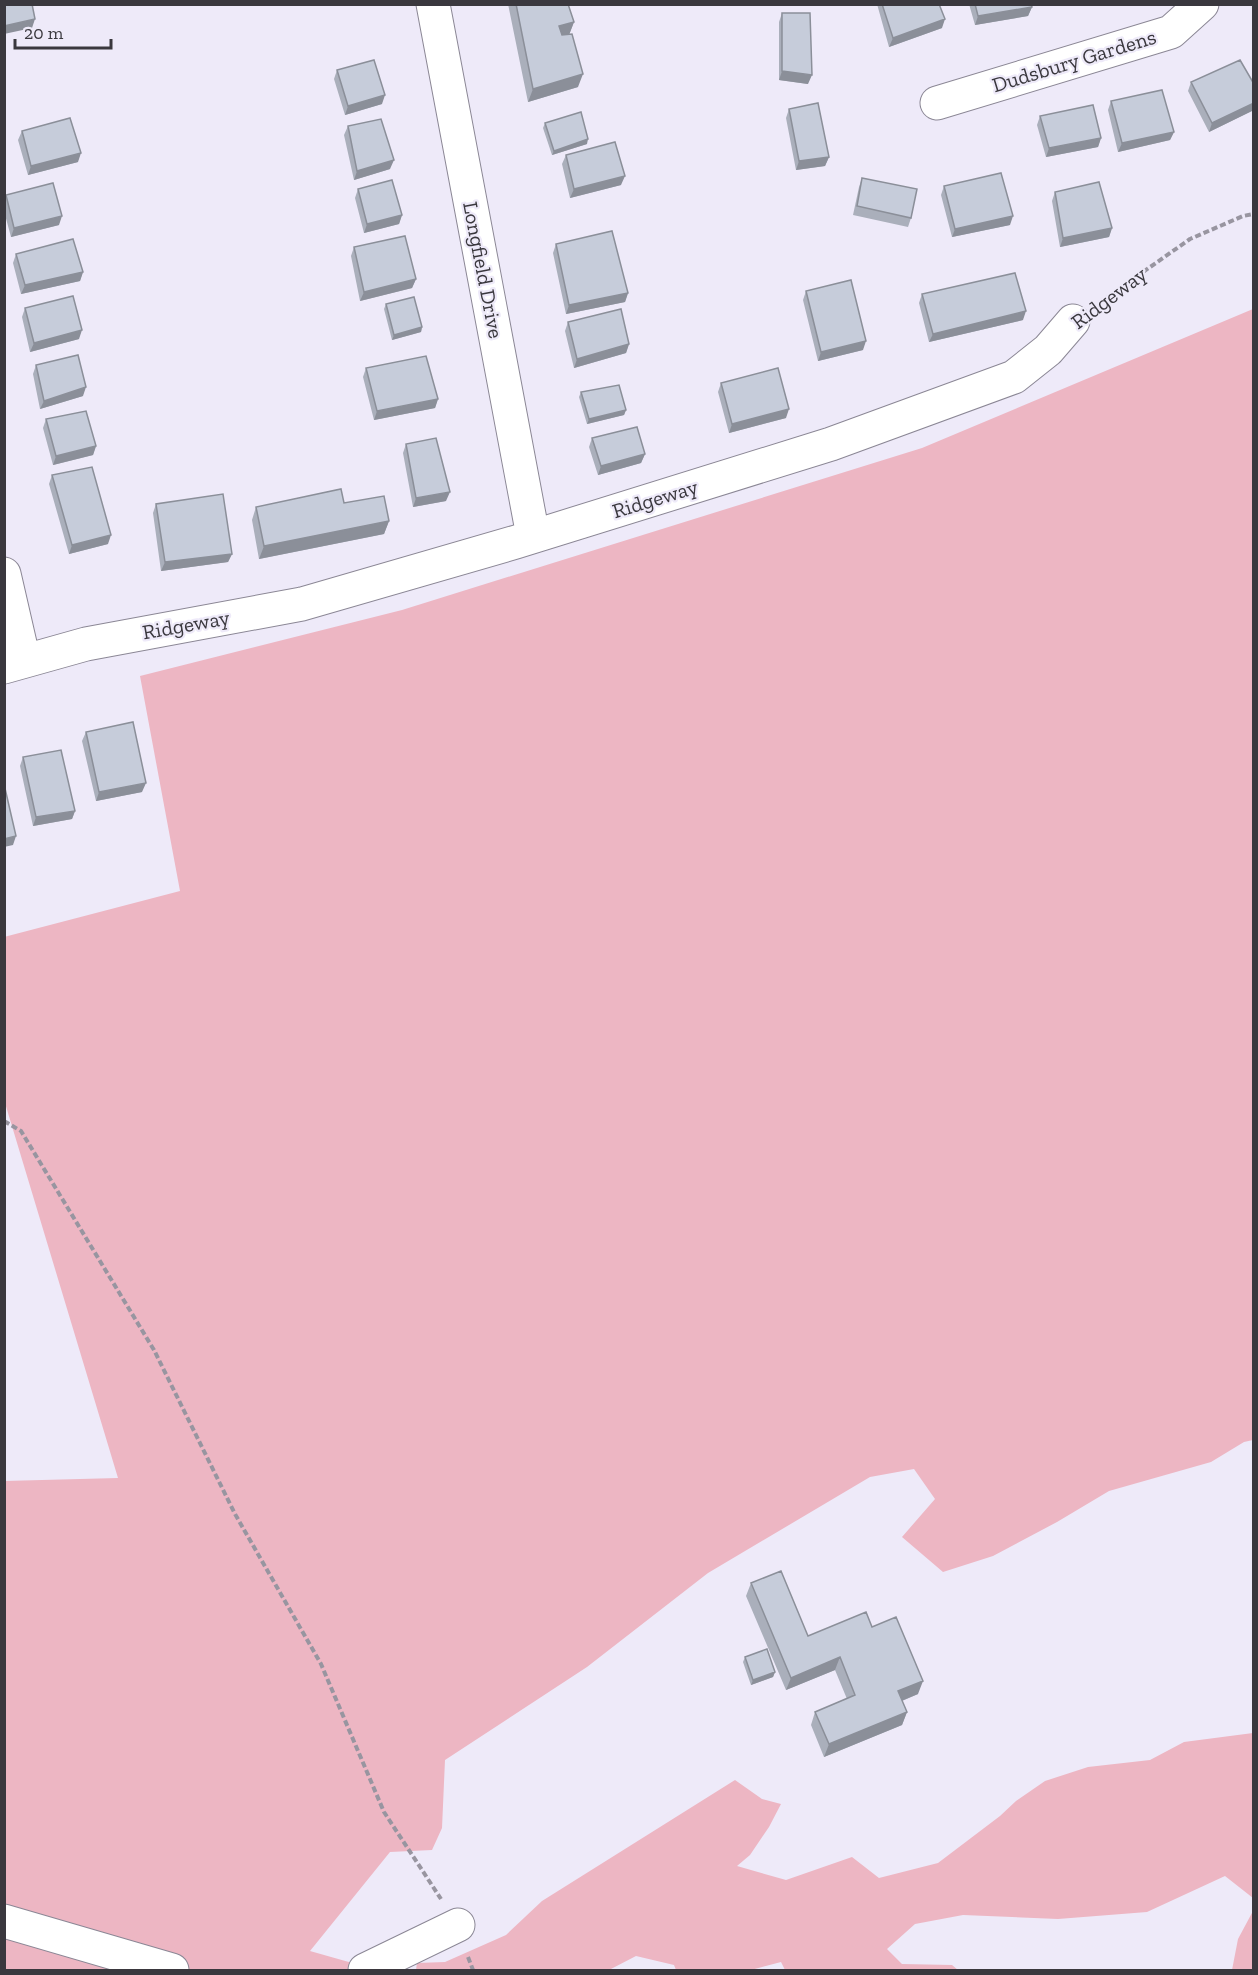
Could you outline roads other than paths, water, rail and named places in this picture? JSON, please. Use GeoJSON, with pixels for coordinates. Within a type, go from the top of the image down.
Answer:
{"type":"FeatureCollection","features":[{"type":"Feature","properties":{"kind":"street","name":"Longfield Drive"},"geometry":{"type":"LineString","coordinates":[[434,4],[533,536]]}},
{"type":"Feature","properties":{"kind":"street","name":"Dudsbury Gardens"},"geometry":{"type":"LineString","coordinates":[[937,103],[1171,32],[1202,4]]}},
{"type":"Feature","properties":{"kind":"street","name":"Ridgeway"},"geometry":{"type":"LineString","coordinates":[[14,664],[86,644],[302,604],[831,444],[1014,377],[1048,350],[1073,321]]}},
{"type":"Feature","properties":{"kind":"street"},"geometry":{"type":"LineString","coordinates":[[4,574],[14,664]]}},
{"type":"Feature","properties":{"kind":"street"},"geometry":{"type":"LineString","coordinates":[[4,1922],[172,1971]]}},
{"type":"Feature","properties":{"kind":"street"},"geometry":{"type":"LineString","coordinates":[[366,1971],[458,1925]]}}]}
